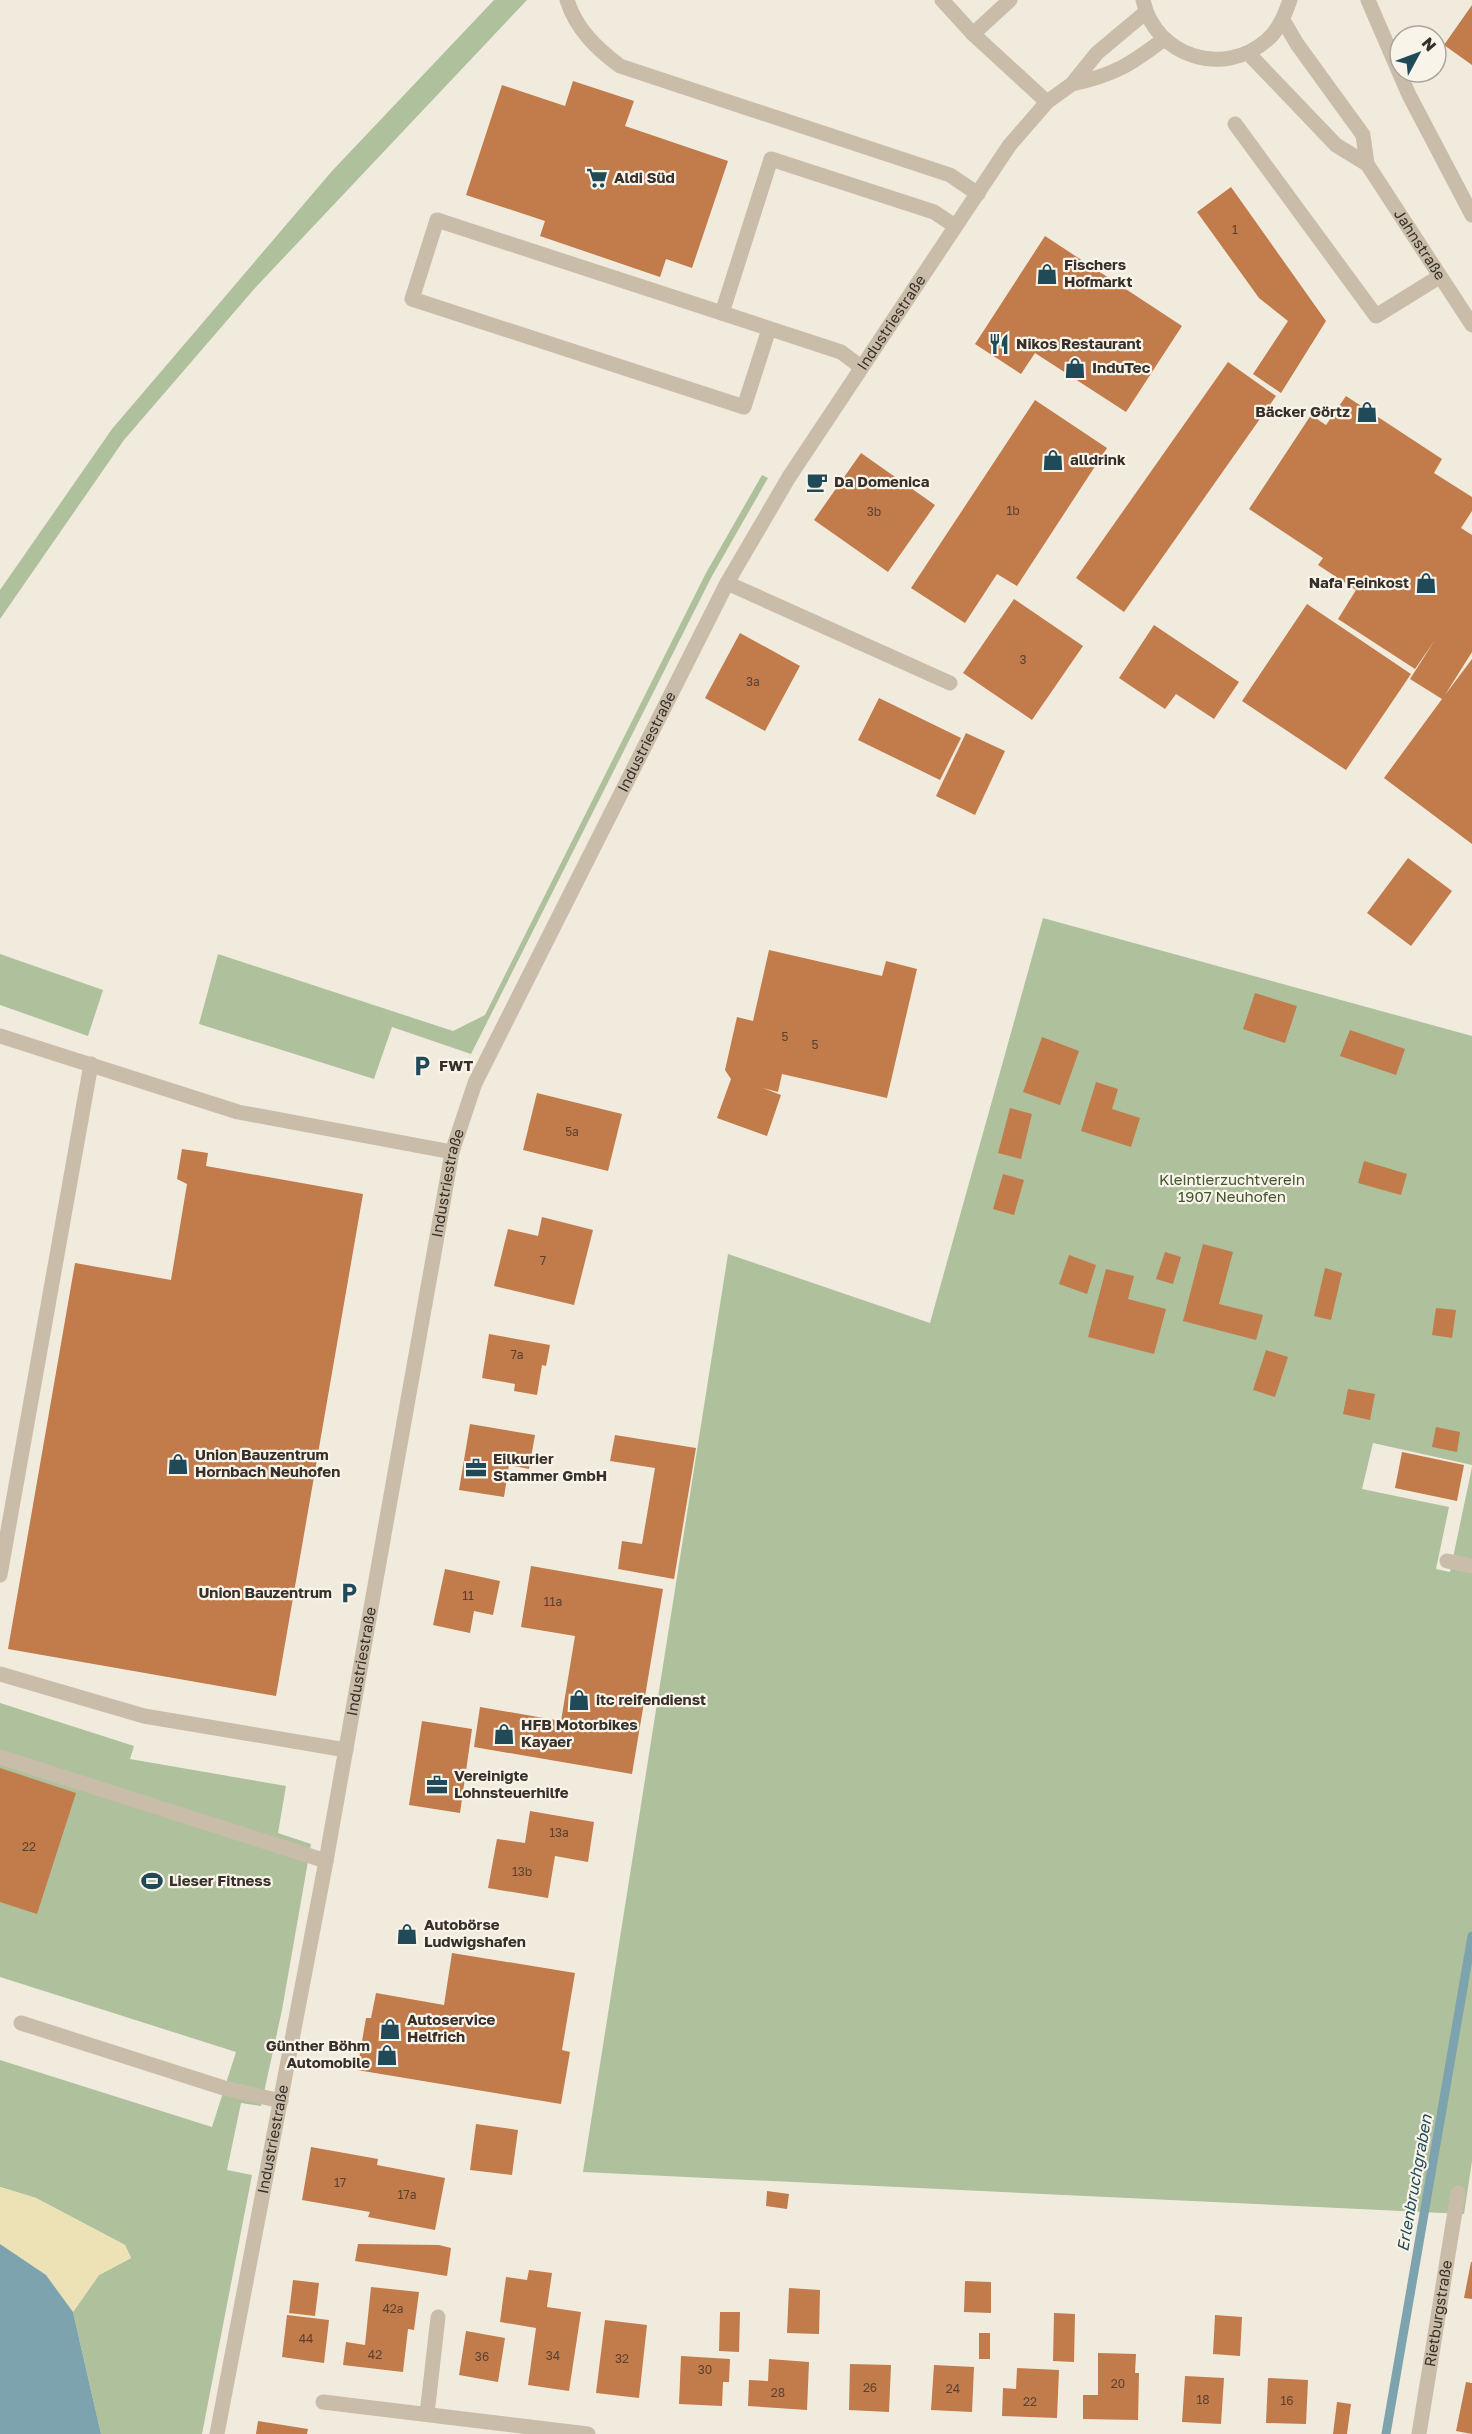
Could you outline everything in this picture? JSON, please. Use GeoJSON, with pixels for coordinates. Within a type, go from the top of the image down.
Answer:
{"type":"FeatureCollection","features":[{"type":"Feature","properties":{"kind":"street"},"geometry":{"type":"LineString","coordinates":[[567,0],[579,27],[598,50],[620,66],[950,175],[978,194]]}},
{"type":"Feature","properties":{"kind":"street"},"geometry":{"type":"LineString","coordinates":[[942,0],[973,34],[1047,102]]}},
{"type":"Feature","properties":{"kind":"street"},"geometry":{"type":"LineString","coordinates":[[973,34],[1010,0]]}},
{"type":"Feature","properties":{"kind":"street"},"geometry":{"type":"LineString","coordinates":[[1145,6],[1164,39],[1182,52],[1204,60],[1226,60],[1248,53],[1268,40],[1283,20],[1290,0]]}},
{"type":"Feature","properties":{"kind":"street"},"geometry":{"type":"LineString","coordinates":[[1368,0],[1409,95],[1472,215]]}},
{"type":"Feature","properties":{"kind":"street","name":"Industriestraße"},"geometry":{"type":"LineString","coordinates":[[217,2434],[326,1861],[452,1152],[475,1083],[727,583],[789,477],[1009,146],[1047,102],[1072,84],[1096,53],[1145,6]]}},
{"type":"Feature","properties":{"kind":"street","name":"Jahnstraße"},"geometry":{"type":"LineString","coordinates":[[1283,20],[1297,44],[1363,135],[1367,164]]}},
{"type":"Feature","properties":{"kind":"street","name":"Industriestraße"},"geometry":{"type":"LineString","coordinates":[[1072,84],[1102,78],[1132,63],[1164,39]]}},
{"type":"Feature","properties":{"kind":"street","name":"Jahnstraße"},"geometry":{"type":"LineString","coordinates":[[1248,53],[1336,145],[1367,164],[1472,325]]}},
{"type":"Feature","properties":{"kind":"street"},"geometry":{"type":"LineString","coordinates":[[1234,124],[1376,316],[1439,277]]}},
{"type":"Feature","properties":{"kind":"street"},"geometry":{"type":"LineString","coordinates":[[722,313],[771,159],[934,212],[955,226]]}},
{"type":"Feature","properties":{"kind":"street"},"geometry":{"type":"LineString","coordinates":[[769,329],[744,407],[412,298],[437,220],[841,352],[861,367]]}},
{"type":"Feature","properties":{"kind":"street"},"geometry":{"type":"LineString","coordinates":[[727,583],[950,683]]}},
{"type":"Feature","properties":{"kind":"street"},"geometry":{"type":"LineString","coordinates":[[0,1036],[238,1112],[452,1152]]}},
{"type":"Feature","properties":{"kind":"street"},"geometry":{"type":"LineString","coordinates":[[0,1575],[91,1064]]}},
{"type":"Feature","properties":{"kind":"street"},"geometry":{"type":"LineString","coordinates":[[1447,1561],[1472,1566]]}},
{"type":"Feature","properties":{"kind":"street"},"geometry":{"type":"LineString","coordinates":[[0,1674],[144,1716],[346,1750]]}},
{"type":"Feature","properties":{"kind":"street"},"geometry":{"type":"LineString","coordinates":[[0,1757],[326,1861]]}},
{"type":"Feature","properties":{"kind":"street"},"geometry":{"type":"LineString","coordinates":[[21,2023],[224,2088],[281,2101]]}},
{"type":"Feature","properties":{"kind":"street","name":"Rietburgstraße"},"geometry":{"type":"LineString","coordinates":[[1419,2434],[1458,2193]]}},
{"type":"Feature","properties":{"kind":"street"},"geometry":{"type":"LineString","coordinates":[[427,2415],[438,2317]]}},
{"type":"Feature","properties":{"kind":"street"},"geometry":{"type":"LineString","coordinates":[[323,2402],[588,2434]]}},
{"type":"Feature","properties":{"kind":"green space"},"geometry":{"type":"Polygon","coordinates":[[[494,0],[527,0],[255,288],[124,440],[0,619],[0,590],[112,429],[332,171],[494,0]]]}},
{"type":"Feature","properties":{"kind":"green space"},"geometry":{"type":"Polygon","coordinates":[[[762,475],[768,478],[712,576],[471,1054],[392,1027],[374,1079],[199,1024],[218,954],[453,1031],[485,1015],[706,573],[762,475]]]}},
{"type":"Feature","properties":{"kind":"green space","name":"Kleintierzuchtverein 1907 Neuhofen"},"geometry":{"type":"Polygon","coordinates":[[[1043,918],[1472,1036],[1472,1465],[1373,1443],[1362,1489],[1449,1507],[1436,1569],[1450,1572],[1472,1467],[1472,2161],[1464,2214],[583,2172],[728,1254],[930,1323],[1043,918]]]}},
{"type":"Feature","properties":{"kind":"green space"},"geometry":{"type":"Polygon","coordinates":[[[0,954],[103,990],[88,1036],[0,1005],[0,954]]]}},
{"type":"Feature","properties":{"kind":"green space"},"geometry":{"type":"Polygon","coordinates":[[[0,1703],[134,1746],[130,1759],[286,1786],[278,1833],[311,1844],[282,2010],[261,2106],[241,2103],[227,2170],[252,2175],[202,2434],[101,2434],[73,2312],[99,2275],[131,2258],[125,2245],[36,2198],[0,2187],[0,2060],[212,2127],[236,2052],[0,1977],[0,1703]]]}},
{"type":"Feature","properties":{"kind":"sand"},"geometry":{"type":"Polygon","coordinates":[[[0,2187],[36,2198],[125,2245],[131,2258],[99,2275],[73,2312],[46,2275],[0,2244],[0,2187]]]}},
{"type":"Feature","properties":{"kind":"water"},"geometry":{"type":"Polygon","coordinates":[[[0,2244],[46,2275],[73,2312],[101,2434],[0,2434],[0,2244]]]}},
{"type":"Feature","properties":{"kind":"building"},"geometry":{"type":"Polygon","coordinates":[[[1472,5],[1472,65],[1448,48],[1448,39],[1472,5]]]}},
{"type":"Feature","properties":{"kind":"building","name":"Aldi Süd"},"geometry":{"type":"Polygon","coordinates":[[[573,81],[634,101],[625,126],[728,161],[692,268],[666,259],[660,277],[540,236],[545,221],[466,195],[502,85],[565,106],[573,81]]]}},
{"type":"Feature","properties":{"kind":"building"},"geometry":{"type":"Polygon","coordinates":[[[1231,187],[1326,321],[1281,393],[1253,374],[1288,321],[1259,298],[1197,212],[1231,187]]]}},
{"type":"Feature","properties":{"kind":"building"},"geometry":{"type":"Polygon","coordinates":[[[1045,236],[1182,326],[1126,412],[1035,353],[1021,374],[975,344],[1045,236]]]}},
{"type":"Feature","properties":{"kind":"building"},"geometry":{"type":"Polygon","coordinates":[[[1228,362],[1276,396],[1124,612],[1076,578],[1228,362]]]}},
{"type":"Feature","properties":{"kind":"building"},"geometry":{"type":"Polygon","coordinates":[[[1346,396],[1442,459],[1434,473],[1472,497],[1472,511],[1461,528],[1472,535],[1472,652],[1445,695],[1472,659],[1472,844],[1384,778],[1442,699],[1410,679],[1435,640],[1415,669],[1338,619],[1356,590],[1318,565],[1323,558],[1249,509],[1311,415],[1326,425],[1346,396]]]}},
{"type":"Feature","properties":{"kind":"building"},"geometry":{"type":"Polygon","coordinates":[[[1035,400],[1107,448],[1017,586],[997,574],[965,623],[911,588],[1035,400]]]}},
{"type":"Feature","properties":{"kind":"building"},"geometry":{"type":"Polygon","coordinates":[[[861,453],[935,505],[888,572],[814,520],[861,453]]]}},
{"type":"Feature","properties":{"kind":"building"},"geometry":{"type":"Polygon","coordinates":[[[1014,599],[1083,646],[1032,720],[963,673],[1014,599]]]}},
{"type":"Feature","properties":{"kind":"building"},"geometry":{"type":"Polygon","coordinates":[[[1307,604],[1411,674],[1346,770],[1242,701],[1307,604]]]}},
{"type":"Feature","properties":{"kind":"building"},"geometry":{"type":"Polygon","coordinates":[[[1154,625],[1239,682],[1214,719],[1176,694],[1165,709],[1119,678],[1154,625]]]}},
{"type":"Feature","properties":{"kind":"building"},"geometry":{"type":"Polygon","coordinates":[[[740,633],[800,666],[765,731],[705,698],[740,633]]]}},
{"type":"Feature","properties":{"kind":"building"},"geometry":{"type":"Polygon","coordinates":[[[879,698],[961,738],[940,780],[858,740],[879,698]]]}},
{"type":"Feature","properties":{"kind":"building"},"geometry":{"type":"Polygon","coordinates":[[[966,733],[1005,751],[975,815],[936,796],[966,733]]]}},
{"type":"Feature","properties":{"kind":"building"},"geometry":{"type":"Polygon","coordinates":[[[1408,858],[1452,891],[1411,946],[1367,913],[1408,858]]]}},
{"type":"Feature","properties":{"kind":"building"},"geometry":{"type":"Polygon","coordinates":[[[769,950],[882,976],[886,961],[917,969],[887,1098],[782,1074],[778,1092],[763,1088],[781,1095],[767,1136],[717,1118],[731,1079],[725,1070],[737,1017],[753,1021],[769,950]]]}},
{"type":"Feature","properties":{"kind":"building"},"geometry":{"type":"Polygon","coordinates":[[[1255,993],[1297,1006],[1285,1043],[1243,1029],[1255,993]]]}},
{"type":"Feature","properties":{"kind":"building"},"geometry":{"type":"Polygon","coordinates":[[[1350,1030],[1405,1049],[1396,1075],[1340,1056],[1350,1030]]]}},
{"type":"Feature","properties":{"kind":"building"},"geometry":{"type":"Polygon","coordinates":[[[1042,1037],[1079,1051],[1060,1105],[1023,1092],[1042,1037]]]}},
{"type":"Feature","properties":{"kind":"building"},"geometry":{"type":"Polygon","coordinates":[[[1096,1082],[1118,1089],[1112,1109],[1140,1118],[1131,1147],[1081,1131],[1096,1082]]]}},
{"type":"Feature","properties":{"kind":"building"},"geometry":{"type":"Polygon","coordinates":[[[537,1093],[622,1114],[608,1171],[523,1150],[537,1093]]]}},
{"type":"Feature","properties":{"kind":"building"},"geometry":{"type":"Polygon","coordinates":[[[1010,1108],[1032,1114],[1021,1159],[998,1153],[1010,1108]]]}},
{"type":"Feature","properties":{"kind":"building","name":"Union Bauzentrum Hornbach Neuhofen"},"geometry":{"type":"Polygon","coordinates":[[[182,1149],[208,1153],[206,1166],[363,1194],[276,1696],[8,1649],[75,1263],[171,1280],[187,1184],[177,1179],[182,1149]]]}},
{"type":"Feature","properties":{"kind":"building"},"geometry":{"type":"Polygon","coordinates":[[[1364,1161],[1407,1174],[1401,1195],[1358,1183],[1364,1161]]]}},
{"type":"Feature","properties":{"kind":"building"},"geometry":{"type":"Polygon","coordinates":[[[1003,1174],[1024,1180],[1014,1215],[993,1209],[1003,1174]]]}},
{"type":"Feature","properties":{"kind":"building"},"geometry":{"type":"Polygon","coordinates":[[[542,1217],[593,1230],[574,1305],[494,1286],[508,1229],[538,1236],[542,1217]]]}},
{"type":"Feature","properties":{"kind":"building"},"geometry":{"type":"Polygon","coordinates":[[[1203,1244],[1233,1252],[1219,1304],[1263,1315],[1256,1340],[1183,1321],[1203,1244]]]}},
{"type":"Feature","properties":{"kind":"building"},"geometry":{"type":"Polygon","coordinates":[[[1165,1252],[1181,1257],[1173,1284],[1156,1279],[1165,1252]]]}},
{"type":"Feature","properties":{"kind":"building"},"geometry":{"type":"Polygon","coordinates":[[[1069,1255],[1096,1265],[1087,1294],[1059,1284],[1069,1255]]]}},
{"type":"Feature","properties":{"kind":"building"},"geometry":{"type":"Polygon","coordinates":[[[1325,1268],[1342,1273],[1331,1320],[1314,1316],[1325,1268]]]}},
{"type":"Feature","properties":{"kind":"building"},"geometry":{"type":"Polygon","coordinates":[[[1106,1269],[1134,1276],[1128,1299],[1166,1309],[1154,1354],[1088,1337],[1106,1269]]]}},
{"type":"Feature","properties":{"kind":"building"},"geometry":{"type":"Polygon","coordinates":[[[1436,1308],[1456,1310],[1452,1338],[1432,1335],[1436,1308]]]}},
{"type":"Feature","properties":{"kind":"building"},"geometry":{"type":"Polygon","coordinates":[[[489,1334],[550,1345],[546,1366],[542,1365],[537,1395],[514,1391],[515,1384],[482,1378],[489,1334]]]}},
{"type":"Feature","properties":{"kind":"building"},"geometry":{"type":"Polygon","coordinates":[[[1266,1350],[1288,1357],[1275,1397],[1253,1390],[1266,1350]]]}},
{"type":"Feature","properties":{"kind":"building"},"geometry":{"type":"Polygon","coordinates":[[[1348,1389],[1375,1394],[1370,1420],[1343,1414],[1348,1389]]]}},
{"type":"Feature","properties":{"kind":"building"},"geometry":{"type":"Polygon","coordinates":[[[470,1424],[535,1435],[529,1469],[509,1465],[504,1497],[459,1490],[470,1424]]]}},
{"type":"Feature","properties":{"kind":"building"},"geometry":{"type":"Polygon","coordinates":[[[1436,1427],[1460,1432],[1457,1452],[1432,1447],[1436,1427]]]}},
{"type":"Feature","properties":{"kind":"building"},"geometry":{"type":"Polygon","coordinates":[[[615,1435],[696,1448],[674,1579],[618,1569],[622,1541],[642,1544],[655,1468],[610,1461],[615,1435]]]}},
{"type":"Feature","properties":{"kind":"building"},"geometry":{"type":"Polygon","coordinates":[[[1402,1452],[1464,1465],[1457,1501],[1395,1488],[1402,1452]]]}},
{"type":"Feature","properties":{"kind":"building"},"geometry":{"type":"Polygon","coordinates":[[[531,1566],[663,1589],[632,1774],[474,1747],[480,1707],[561,1721],[575,1636],[521,1627],[531,1566]]]}},
{"type":"Feature","properties":{"kind":"building"},"geometry":{"type":"Polygon","coordinates":[[[445,1569],[500,1581],[493,1615],[474,1611],[470,1633],[433,1625],[445,1569]]]}},
{"type":"Feature","properties":{"kind":"building"},"geometry":{"type":"Polygon","coordinates":[[[422,1721],[472,1729],[460,1813],[409,1805],[422,1721]]]}},
{"type":"Feature","properties":{"kind":"building"},"geometry":{"type":"Polygon","coordinates":[[[0,1768],[76,1793],[37,1914],[0,1902],[0,1768]]]}},
{"type":"Feature","properties":{"kind":"building"},"geometry":{"type":"Polygon","coordinates":[[[530,1811],[594,1822],[588,1862],[555,1856],[548,1898],[488,1888],[497,1839],[525,1843],[530,1811]]]}},
{"type":"Feature","properties":{"kind":"building"},"geometry":{"type":"Polygon","coordinates":[[[452,1953],[575,1973],[562,2050],[570,2052],[561,2104],[357,2070],[366,2018],[371,2018],[376,1993],[444,2005],[452,1953]]]}},
{"type":"Feature","properties":{"kind":"building"},"geometry":{"type":"Polygon","coordinates":[[[476,2124],[518,2130],[512,2175],[470,2170],[476,2124]]]}},
{"type":"Feature","properties":{"kind":"building"},"geometry":{"type":"Polygon","coordinates":[[[311,2147],[378,2159],[377,2165],[445,2178],[435,2230],[368,2217],[370,2212],[302,2200],[311,2147]]]}},
{"type":"Feature","properties":{"kind":"building"},"geometry":{"type":"Polygon","coordinates":[[[767,2191],[789,2194],[787,2209],[766,2206],[767,2191]]]}},
{"type":"Feature","properties":{"kind":"building"},"geometry":{"type":"Polygon","coordinates":[[[358,2244],[439,2245],[451,2248],[447,2276],[355,2261],[358,2244]]]}},
{"type":"Feature","properties":{"kind":"building"},"geometry":{"type":"Polygon","coordinates":[[[1472,2262],[1472,2299],[1464,2298],[1472,2262]]]}},
{"type":"Feature","properties":{"kind":"building"},"geometry":{"type":"Polygon","coordinates":[[[529,2270],[552,2273],[547,2307],[581,2312],[569,2391],[528,2385],[536,2328],[500,2322],[506,2277],[527,2280],[529,2270]]]}},
{"type":"Feature","properties":{"kind":"building"},"geometry":{"type":"Polygon","coordinates":[[[293,2280],[319,2283],[315,2316],[289,2313],[293,2280]]]}},
{"type":"Feature","properties":{"kind":"building"},"geometry":{"type":"Polygon","coordinates":[[[965,2281],[991,2282],[991,2313],[964,2312],[965,2281]]]}},
{"type":"Feature","properties":{"kind":"building"},"geometry":{"type":"Polygon","coordinates":[[[371,2287],[419,2292],[414,2330],[408,2329],[403,2372],[343,2365],[346,2342],[365,2345],[371,2287]]]}},
{"type":"Feature","properties":{"kind":"building"},"geometry":{"type":"Polygon","coordinates":[[[789,2288],[820,2290],[819,2334],[787,2333],[789,2288]]]}},
{"type":"Feature","properties":{"kind":"building"},"geometry":{"type":"Polygon","coordinates":[[[720,2312],[740,2312],[739,2352],[719,2351],[720,2312]]]}},
{"type":"Feature","properties":{"kind":"building"},"geometry":{"type":"Polygon","coordinates":[[[1054,2313],[1075,2314],[1074,2362],[1053,2361],[1054,2313]]]}},
{"type":"Feature","properties":{"kind":"building"},"geometry":{"type":"Polygon","coordinates":[[[287,2315],[329,2320],[324,2363],[282,2357],[287,2315]]]}},
{"type":"Feature","properties":{"kind":"building"},"geometry":{"type":"Polygon","coordinates":[[[1215,2315],[1242,2317],[1240,2356],[1213,2354],[1215,2315]]]}},
{"type":"Feature","properties":{"kind":"building"},"geometry":{"type":"Polygon","coordinates":[[[605,2320],[647,2325],[639,2398],[596,2393],[605,2320]]]}},
{"type":"Feature","properties":{"kind":"building"},"geometry":{"type":"Polygon","coordinates":[[[466,2331],[505,2338],[498,2382],[459,2375],[466,2331]]]}},
{"type":"Feature","properties":{"kind":"building"},"geometry":{"type":"Polygon","coordinates":[[[979,2333],[990,2333],[990,2359],[979,2359],[979,2333]]]}},
{"type":"Feature","properties":{"kind":"building"},"geometry":{"type":"Polygon","coordinates":[[[1098,2353],[1136,2354],[1135,2373],[1139,2373],[1138,2420],[1083,2419],[1083,2395],[1098,2395],[1098,2353]]]}},
{"type":"Feature","properties":{"kind":"building"},"geometry":{"type":"Polygon","coordinates":[[[681,2356],[730,2359],[729,2382],[723,2382],[722,2406],[679,2404],[681,2356]]]}},
{"type":"Feature","properties":{"kind":"building"},"geometry":{"type":"Polygon","coordinates":[[[769,2359],[809,2362],[807,2410],[748,2406],[749,2380],[768,2381],[769,2359]]]}},
{"type":"Feature","properties":{"kind":"building"},"geometry":{"type":"Polygon","coordinates":[[[850,2364],[891,2365],[889,2412],[849,2410],[850,2364]]]}},
{"type":"Feature","properties":{"kind":"building"},"geometry":{"type":"Polygon","coordinates":[[[934,2365],[974,2367],[972,2412],[931,2410],[934,2365]]]}},
{"type":"Feature","properties":{"kind":"building"},"geometry":{"type":"Polygon","coordinates":[[[1017,2368],[1059,2370],[1057,2418],[1002,2416],[1003,2388],[1016,2389],[1017,2368]]]}},
{"type":"Feature","properties":{"kind":"building"},"geometry":{"type":"Polygon","coordinates":[[[1185,2376],[1224,2378],[1221,2424],[1182,2422],[1185,2376]]]}},
{"type":"Feature","properties":{"kind":"building"},"geometry":{"type":"Polygon","coordinates":[[[1268,2378],[1308,2380],[1306,2424],[1266,2423],[1268,2378]]]}},
{"type":"Feature","properties":{"kind":"building"},"geometry":{"type":"Polygon","coordinates":[[[1466,2382],[1472,2383],[1472,2434],[1456,2431],[1466,2382]]]}},
{"type":"Feature","properties":{"kind":"building"},"geometry":{"type":"Polygon","coordinates":[[[1337,2402],[1351,2404],[1347,2434],[1333,2434],[1337,2402]]]}},
{"type":"Feature","properties":{"kind":"building"},"geometry":{"type":"Polygon","coordinates":[[[258,2421],[308,2429],[307,2434],[256,2434],[258,2421]]]}},
{"type":"Feature","properties":{"kind":"waterway","name":"Erlenbruchgraben"},"geometry":{"type":"LineString","coordinates":[[1386,2434],[1472,1936]]}},
{"type":"Feature","properties":{"kind":"place","name":"Aldi Süd"},"geometry":{"type":"Point","coordinates":[597,178]}},
{"type":"Feature","properties":{"kind":"place","name":"Fischers Hofmarkt"},"geometry":{"type":"Point","coordinates":[1047,274]}},
{"type":"Feature","properties":{"kind":"place","name":"Nikos Restaurant"},"geometry":{"type":"Point","coordinates":[999,344]}},
{"type":"Feature","properties":{"kind":"place","name":"InduTec"},"geometry":{"type":"Point","coordinates":[1075,368]}},
{"type":"Feature","properties":{"kind":"place","name":"Bäcker Görtz"},"geometry":{"type":"Point","coordinates":[1367,412]}},
{"type":"Feature","properties":{"kind":"place","name":"alldrink"},"geometry":{"type":"Point","coordinates":[1053,460]}},
{"type":"Feature","properties":{"kind":"place","name":"Da Domenica"},"geometry":{"type":"Point","coordinates":[817,482]}},
{"type":"Feature","properties":{"kind":"place","name":"Nafa Feinkost"},"geometry":{"type":"Point","coordinates":[1426,583]}},
{"type":"Feature","properties":{"kind":"place","name":"FWT"},"geometry":{"type":"Point","coordinates":[422,1066]}},
{"type":"Feature","properties":{"kind":"place","name":"Union Bauzentrum Hornbach Neuhofen"},"geometry":{"type":"Point","coordinates":[178,1464]}},
{"type":"Feature","properties":{"kind":"place","name":"Eilkurier Stammer GmbH"},"geometry":{"type":"Point","coordinates":[476,1468]}},
{"type":"Feature","properties":{"kind":"place","name":"Union Bauzentrum"},"geometry":{"type":"Point","coordinates":[349,1593]}},
{"type":"Feature","properties":{"kind":"place","name":"itc reifendienst"},"geometry":{"type":"Point","coordinates":[579,1700]}},
{"type":"Feature","properties":{"kind":"place","name":"HFB Motorbikes Kayaer"},"geometry":{"type":"Point","coordinates":[504,1734]}},
{"type":"Feature","properties":{"kind":"place","name":"Vereinigte Lohnsteuerhilfe"},"geometry":{"type":"Point","coordinates":[437,1785]}},
{"type":"Feature","properties":{"kind":"place","name":"Lieser Fitness"},"geometry":{"type":"Point","coordinates":[152,1881]}},
{"type":"Feature","properties":{"kind":"place","name":"Autobörse Ludwigshafen"},"geometry":{"type":"Point","coordinates":[407,1934]}},
{"type":"Feature","properties":{"kind":"place","name":"Autoservice Helfrich"},"geometry":{"type":"Point","coordinates":[390,2029]}},
{"type":"Feature","properties":{"kind":"place","name":"Günther Böhm Automobile"},"geometry":{"type":"Point","coordinates":[387,2055]}}]}
